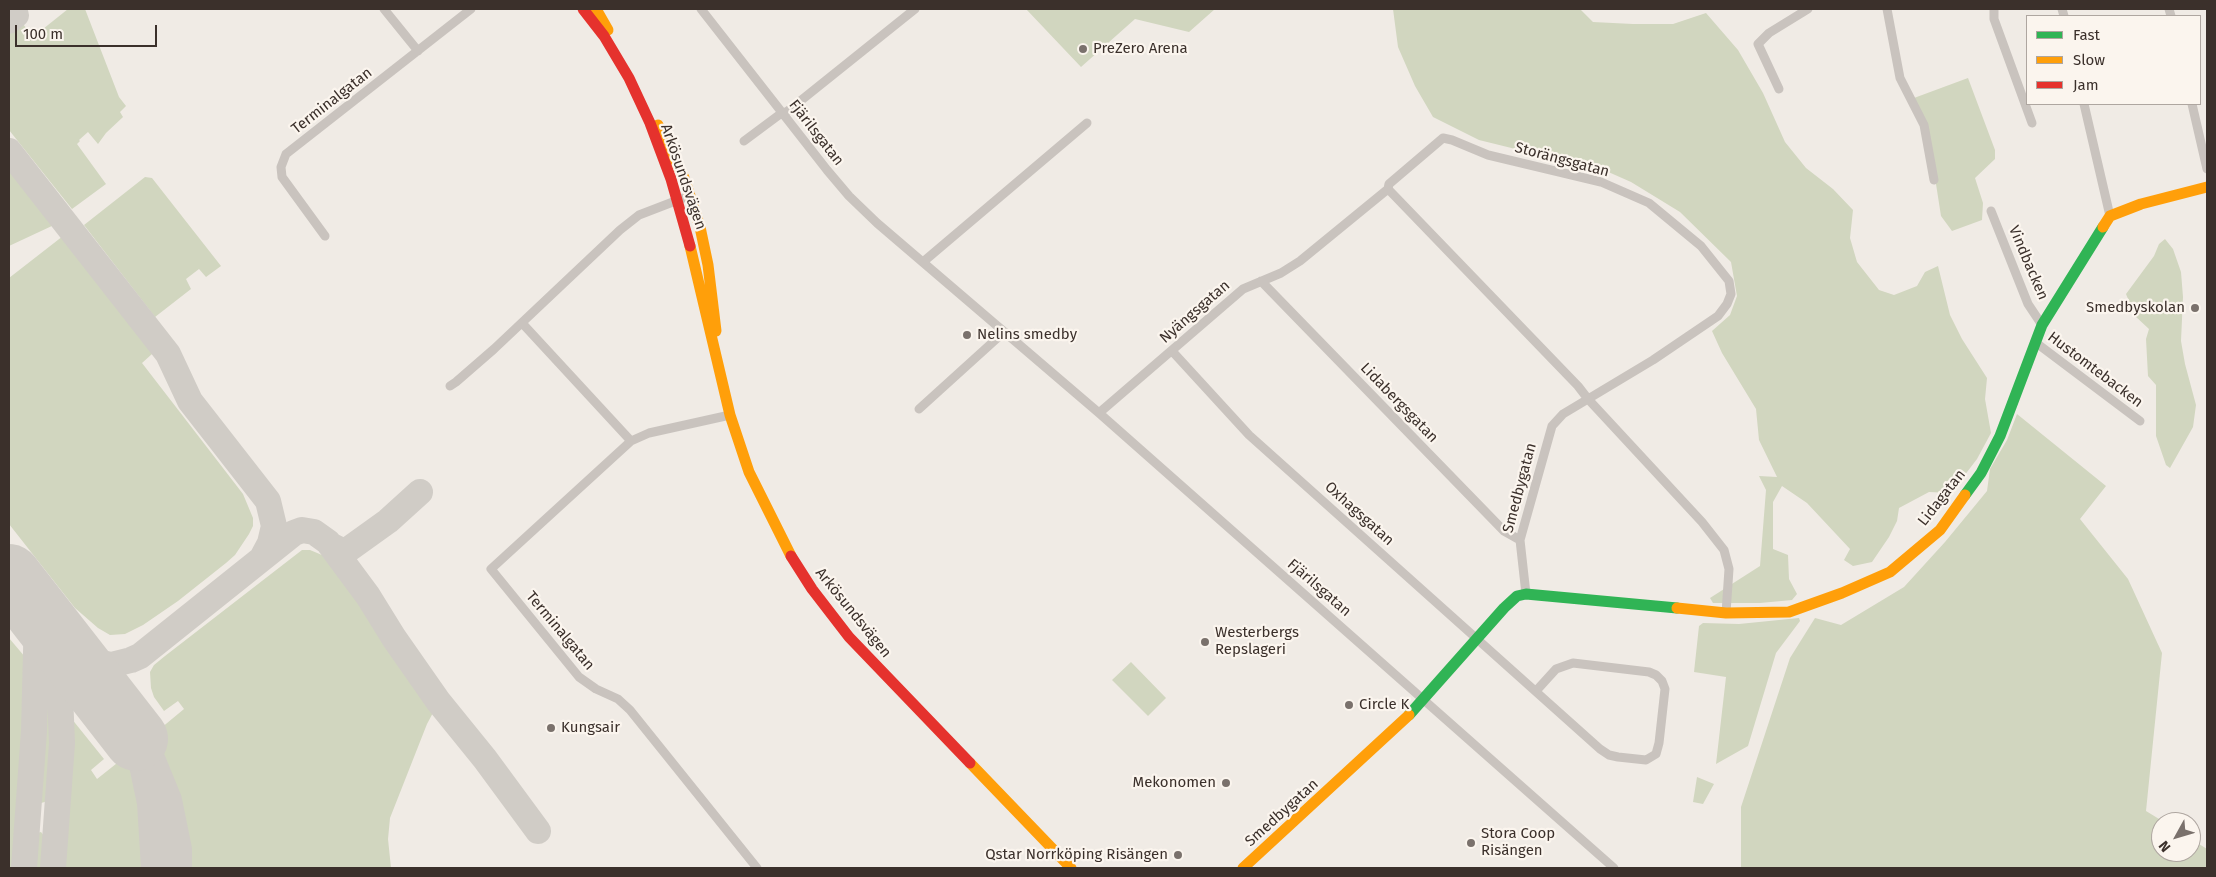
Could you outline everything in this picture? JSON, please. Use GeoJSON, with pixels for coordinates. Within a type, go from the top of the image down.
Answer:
{"type":"FeatureCollection","features":[{"type":"Feature","properties":{"kind":"main road","name":"Arkösundsvägen"},"geometry":{"type":"LineString","coordinates":[[584,9],[604,36],[629,78],[650,123],[678,200],[730,415],[749,472],[772,522],[812,589],[856,644],[1033,831],[1071,868]]}},
{"type":"Feature","properties":{"kind":"main road","name":"Arkösundsvägen"},"geometry":{"type":"LineString","coordinates":[[596,9],[647,102],[691,195],[708,265],[719,369]]}},
{"type":"Feature","properties":{"kind":"main road"},"geometry":{"type":"LineString","coordinates":[[2110,216],[2141,204],[2207,187]]}},
{"type":"Feature","properties":{"kind":"main road","name":"Lidagatan"},"geometry":{"type":"LineString","coordinates":[[1526,594],[1726,613],[1789,612],[1814,604],[1890,572],[1940,530],[1981,473],[2000,436],[2042,325],[2110,216]]}},
{"type":"Feature","properties":{"kind":"main road","name":"Smedbygatan"},"geometry":{"type":"LineString","coordinates":[[1243,868],[1401,724],[1509,602],[1517,596],[1526,594]]}},
{"type":"Feature","properties":{"kind":"main road","name":"Arkösundsvägen"},"geometry":{"type":"LineString","coordinates":[[1033,831],[1064,868]]}},
{"type":"Feature","properties":{"kind":"street"},"geometry":{"type":"LineString","coordinates":[[384,9],[418,51]]}},
{"type":"Feature","properties":{"kind":"street","name":"Terminalgatan"},"geometry":{"type":"LineString","coordinates":[[325,236],[282,177],[281,167],[286,154],[471,9]]}},
{"type":"Feature","properties":{"kind":"street","name":"Fjärilsgatan"},"geometry":{"type":"LineString","coordinates":[[701,9],[849,196],[923,262],[1100,413],[1614,868]]}},
{"type":"Feature","properties":{"kind":"street"},"geometry":{"type":"LineString","coordinates":[[744,141],[783,113],[915,9]]}},
{"type":"Feature","properties":{"kind":"street"},"geometry":{"type":"LineString","coordinates":[[1779,89],[1758,44],[1769,33],[1808,9]]}},
{"type":"Feature","properties":{"kind":"street"},"geometry":{"type":"LineString","coordinates":[[1887,9],[1900,78],[1924,125],[1934,180]]}},
{"type":"Feature","properties":{"kind":"street"},"geometry":{"type":"LineString","coordinates":[[1994,9],[1994,19],[2032,123]]}},
{"type":"Feature","properties":{"kind":"street"},"geometry":{"type":"LineString","coordinates":[[2084,105],[2110,216]]}},
{"type":"Feature","properties":{"kind":"street"},"geometry":{"type":"LineString","coordinates":[[2192,105],[2207,169]]}},
{"type":"Feature","properties":{"kind":"street"},"geometry":{"type":"LineString","coordinates":[[923,262],[1087,122]]}},
{"type":"Feature","properties":{"kind":"street","name":"Storängsgatan"},"geometry":{"type":"LineString","coordinates":[[1388,189],[1389,184],[1442,138],[1452,140],[1488,155],[1601,182],[1649,203],[1701,246],[1729,281],[1731,294],[1727,304],[1718,316],[1668,350],[1588,399]]}},
{"type":"Feature","properties":{"kind":"street"},"geometry":{"type":"LineString","coordinates":[[1388,189],[1578,386],[1702,522],[1724,550],[1729,569],[1726,613]]}},
{"type":"Feature","properties":{"kind":"street","name":"Nyängsgatan"},"geometry":{"type":"LineString","coordinates":[[1100,413],[1242,289],[1281,273],[1300,261],[1388,189]]}},
{"type":"Feature","properties":{"kind":"street"},"geometry":{"type":"LineString","coordinates":[[450,386],[522,322],[620,230],[639,216],[691,195]]}},
{"type":"Feature","properties":{"kind":"street","name":"Vindbacken"},"geometry":{"type":"LineString","coordinates":[[1991,211],[2028,304],[2042,325]]}},
{"type":"Feature","properties":{"kind":"street","name":"Lidabergsgatan"},"geometry":{"type":"LineString","coordinates":[[1261,281],[1504,531],[1520,540]]}},
{"type":"Feature","properties":{"kind":"street"},"geometry":{"type":"LineString","coordinates":[[522,322],[631,441]]}},
{"type":"Feature","properties":{"kind":"street"},"geometry":{"type":"LineString","coordinates":[[919,409],[1004,332]]}},
{"type":"Feature","properties":{"kind":"street","name":"Hustomtebacken"},"geometry":{"type":"LineString","coordinates":[[2035,342],[2140,421]]}},
{"type":"Feature","properties":{"kind":"street","name":"Oxhagsgatan"},"geometry":{"type":"LineString","coordinates":[[1172,351],[1249,435],[1536,691],[1610,755],[1646,760],[1656,754],[1665,689],[1662,681],[1656,675],[1649,672],[1573,663],[1564,664],[1536,691]]}},
{"type":"Feature","properties":{"kind":"street","name":"Smedbygatan"},"geometry":{"type":"LineString","coordinates":[[1526,594],[1520,540],[1552,426],[1563,414],[1588,399]]}},
{"type":"Feature","properties":{"kind":"street","name":"Terminalgatan"},"geometry":{"type":"LineString","coordinates":[[730,415],[649,433],[631,441],[491,569],[579,677],[596,689],[618,699],[630,710],[757,868]]}},
{"type":"Feature","properties":{"kind":"green space"},"geometry":{"type":"Polygon","coordinates":[[[68,9],[85,9],[119,97],[126,106],[120,112],[123,117],[106,133],[98,144],[88,132],[79,140],[77,144],[106,184],[72,209],[9,130],[9,29],[20,20],[33,37],[68,9]]]}},
{"type":"Feature","properties":{"kind":"green space","name":"PreZero Arena"},"geometry":{"type":"Polygon","coordinates":[[[1026,9],[1215,9],[1189,32],[1135,19],[1081,67],[1026,9]]]}},
{"type":"Feature","properties":{"kind":"green space"},"geometry":{"type":"Polygon","coordinates":[[[1393,9],[1580,9],[1593,22],[1633,24],[1673,24],[1706,13],[1738,50],[1763,93],[1785,142],[1806,168],[1833,189],[1853,210],[1850,238],[1857,262],[1879,290],[1894,295],[1917,286],[1925,272],[1938,266],[1950,315],[1962,339],[1987,378],[1985,399],[1991,433],[1977,459],[1951,493],[1929,492],[1899,508],[1897,521],[1889,537],[1872,562],[1853,566],[1844,560],[1850,549],[1807,503],[1782,486],[1773,502],[1773,549],[1788,555],[1789,579],[1797,594],[1792,600],[1760,603],[1713,603],[1710,598],[1760,566],[1766,490],[1759,476],[1777,477],[1759,440],[1756,409],[1722,353],[1712,331],[1730,315],[1737,296],[1731,262],[1680,212],[1631,182],[1588,163],[1552,158],[1479,140],[1433,117],[1415,86],[1398,47],[1393,9]]]}},
{"type":"Feature","properties":{"kind":"green space"},"geometry":{"type":"Polygon","coordinates":[[[1968,78],[1995,150],[1995,159],[1975,178],[1983,203],[1982,220],[1952,231],[1941,216],[1936,184],[1914,98],[1968,78]]]}},
{"type":"Feature","properties":{"kind":"green space"},"geometry":{"type":"Polygon","coordinates":[[[9,166],[54,225],[9,246],[9,166]]]}},
{"type":"Feature","properties":{"kind":"green space"},"geometry":{"type":"Polygon","coordinates":[[[145,177],[152,178],[221,266],[206,277],[199,269],[186,279],[191,289],[155,317],[84,225],[145,177]]]}},
{"type":"Feature","properties":{"kind":"green space"},"geometry":{"type":"Polygon","coordinates":[[[63,236],[152,352],[142,363],[243,494],[253,518],[253,526],[235,555],[178,601],[143,625],[125,634],[110,635],[98,628],[75,608],[9,524],[9,278],[63,236]]]}},
{"type":"Feature","properties":{"kind":"green space"},"geometry":{"type":"Polygon","coordinates":[[[2165,239],[2173,249],[2181,272],[2183,297],[2181,341],[2196,405],[2193,427],[2170,468],[2166,465],[2156,436],[2156,385],[2148,376],[2146,339],[2149,329],[2135,316],[2126,294],[2154,256],[2159,244],[2165,239]]]}},
{"type":"Feature","properties":{"kind":"green space"},"geometry":{"type":"Polygon","coordinates":[[[2017,414],[2106,486],[2080,519],[2128,579],[2162,653],[2146,811],[2151,814],[2151,862],[2201,862],[2201,845],[2207,849],[2207,868],[1741,868],[1741,807],[1790,658],[1815,618],[1841,625],[1904,587],[1945,542],[1987,491],[1990,469],[2007,440],[2017,414]]]}},
{"type":"Feature","properties":{"kind":"green space"},"geometry":{"type":"Polygon","coordinates":[[[302,550],[310,550],[322,555],[361,604],[435,709],[427,724],[390,818],[388,839],[391,868],[186,868],[187,858],[179,813],[166,774],[149,738],[184,709],[178,701],[164,711],[154,697],[151,688],[150,672],[154,665],[165,656],[302,550]]]}},
{"type":"Feature","properties":{"kind":"green space"},"geometry":{"type":"Polygon","coordinates":[[[1799,618],[1800,621],[1776,653],[1748,746],[1716,764],[1726,677],[1694,672],[1699,626],[1703,623],[1739,624],[1799,618]]]}},
{"type":"Feature","properties":{"kind":"green space"},"geometry":{"type":"Polygon","coordinates":[[[9,638],[25,657],[28,668],[18,868],[9,868],[9,638]]]}},
{"type":"Feature","properties":{"kind":"green space"},"geometry":{"type":"Polygon","coordinates":[[[1131,662],[1166,698],[1148,716],[1112,680],[1131,662]]]}},
{"type":"Feature","properties":{"kind":"green space"},"geometry":{"type":"Polygon","coordinates":[[[42,686],[49,692],[51,699],[54,734],[51,795],[48,801],[41,803],[36,799],[35,791],[38,687],[42,686]]]}},
{"type":"Feature","properties":{"kind":"green space"},"geometry":{"type":"Polygon","coordinates":[[[67,713],[104,759],[91,770],[97,779],[131,752],[143,794],[145,868],[59,868],[67,713]]]}},
{"type":"Feature","properties":{"kind":"green space"},"geometry":{"type":"Polygon","coordinates":[[[149,762],[169,823],[175,848],[175,868],[159,868],[157,803],[149,762]]]}},
{"type":"Feature","properties":{"kind":"green space"},"geometry":{"type":"Polygon","coordinates":[[[1697,777],[1714,784],[1703,804],[1693,802],[1697,777]]]}},
{"type":"Feature","properties":{"kind":"green space"},"geometry":{"type":"Polygon","coordinates":[[[41,832],[48,841],[48,868],[30,868],[31,843],[37,833],[41,832]]]}},
{"type":"Feature","properties":{"kind":"taxiway"},"geometry":{"type":"LineString","coordinates":[[9,21],[16,15]]}},
{"type":"Feature","properties":{"kind":"taxiway"},"geometry":{"type":"LineString","coordinates":[[9,151],[168,354],[190,401],[268,501],[274,526],[270,543],[262,558]]}},
{"type":"Feature","properties":{"kind":"taxiway"},"geometry":{"type":"LineString","coordinates":[[330,545],[342,551],[349,549],[388,521],[420,492]]}},
{"type":"Feature","properties":{"kind":"taxiway"},"geometry":{"type":"LineString","coordinates":[[55,634],[70,650],[87,660],[111,665],[131,660],[140,656],[294,533],[302,530],[314,532],[328,542],[368,596],[394,638],[438,701],[485,759],[538,831]]}},
{"type":"Feature","properties":{"kind":"taxiway"},"geometry":{"type":"LineString","coordinates":[[24,868],[34,731],[37,612]]}},
{"type":"Feature","properties":{"kind":"taxiway"},"geometry":{"type":"LineString","coordinates":[[53,868],[62,743],[60,694],[64,646]]}},
{"type":"Feature","properties":{"kind":"taxiway"},"geometry":{"type":"LineString","coordinates":[[139,737],[151,756],[169,800],[179,849],[179,868]]}},
{"type":"Feature","properties":{"kind":"taxiway"},"geometry":{"type":"LineString","coordinates":[[142,765],[150,803],[154,868]]}},
{"type":"Feature","properties":{"kind":"runway"},"geometry":{"type":"LineString","coordinates":[[9,576],[136,739]]}},
{"type":"Feature","properties":{"kind":"traffic: fast"},"geometry":{"type":"LineString","coordinates":[[1965,495],[1981,473],[2000,436],[2042,325],[2103,227]]}},
{"type":"Feature","properties":{"kind":"traffic: fast"},"geometry":{"type":"LineString","coordinates":[[1409,715],[1504,608],[1517,596],[1526,594],[1677,608]]}},
{"type":"Feature","properties":{"kind":"traffic: slow"},"geometry":{"type":"LineString","coordinates":[[596,9],[608,30]]}},
{"type":"Feature","properties":{"kind":"traffic: slow"},"geometry":{"type":"LineString","coordinates":[[658,125],[684,178],[700,227],[708,265],[716,331]]}},
{"type":"Feature","properties":{"kind":"traffic: slow"},"geometry":{"type":"LineString","coordinates":[[2103,227],[2110,216],[2141,204],[2207,187]]}},
{"type":"Feature","properties":{"kind":"traffic: slow"},"geometry":{"type":"LineString","coordinates":[[690,246],[730,415],[749,472],[791,556]]}},
{"type":"Feature","properties":{"kind":"traffic: slow"},"geometry":{"type":"LineString","coordinates":[[1677,608],[1726,613],[1789,612],[1842,593],[1890,572],[1940,530],[1965,495]]}},
{"type":"Feature","properties":{"kind":"traffic: slow"},"geometry":{"type":"LineString","coordinates":[[1243,868],[1409,715]]}},
{"type":"Feature","properties":{"kind":"traffic: slow"},"geometry":{"type":"LineString","coordinates":[[970,763],[1071,868]]}},
{"type":"Feature","properties":{"kind":"traffic: jam"},"geometry":{"type":"LineString","coordinates":[[583,9],[604,36],[629,78],[650,123],[671,179],[690,246]]}},
{"type":"Feature","properties":{"kind":"traffic: jam"},"geometry":{"type":"LineString","coordinates":[[791,556],[812,589],[849,637],[970,763]]}},
{"type":"Feature","properties":{"kind":"place","name":"PreZero Arena"},"geometry":{"type":"Point","coordinates":[1083,49]}},
{"type":"Feature","properties":{"kind":"place","name":"Smedbyskolan"},"geometry":{"type":"Point","coordinates":[2195,308]}},
{"type":"Feature","properties":{"kind":"place","name":"Nelins smedby"},"geometry":{"type":"Point","coordinates":[967,335]}},
{"type":"Feature","properties":{"kind":"place","name":"Westerbergs Repslageri"},"geometry":{"type":"Point","coordinates":[1205,642]}},
{"type":"Feature","properties":{"kind":"place","name":"Circle K"},"geometry":{"type":"Point","coordinates":[1349,705]}},
{"type":"Feature","properties":{"kind":"place","name":"Kungsair"},"geometry":{"type":"Point","coordinates":[551,728]}},
{"type":"Feature","properties":{"kind":"place","name":"Mekonomen"},"geometry":{"type":"Point","coordinates":[1226,783]}},
{"type":"Feature","properties":{"kind":"place","name":"Stora Coop Risängen"},"geometry":{"type":"Point","coordinates":[1471,843]}},
{"type":"Feature","properties":{"kind":"place","name":"Qstar Norrköping Risängen"},"geometry":{"type":"Point","coordinates":[1178,855]}}]}
